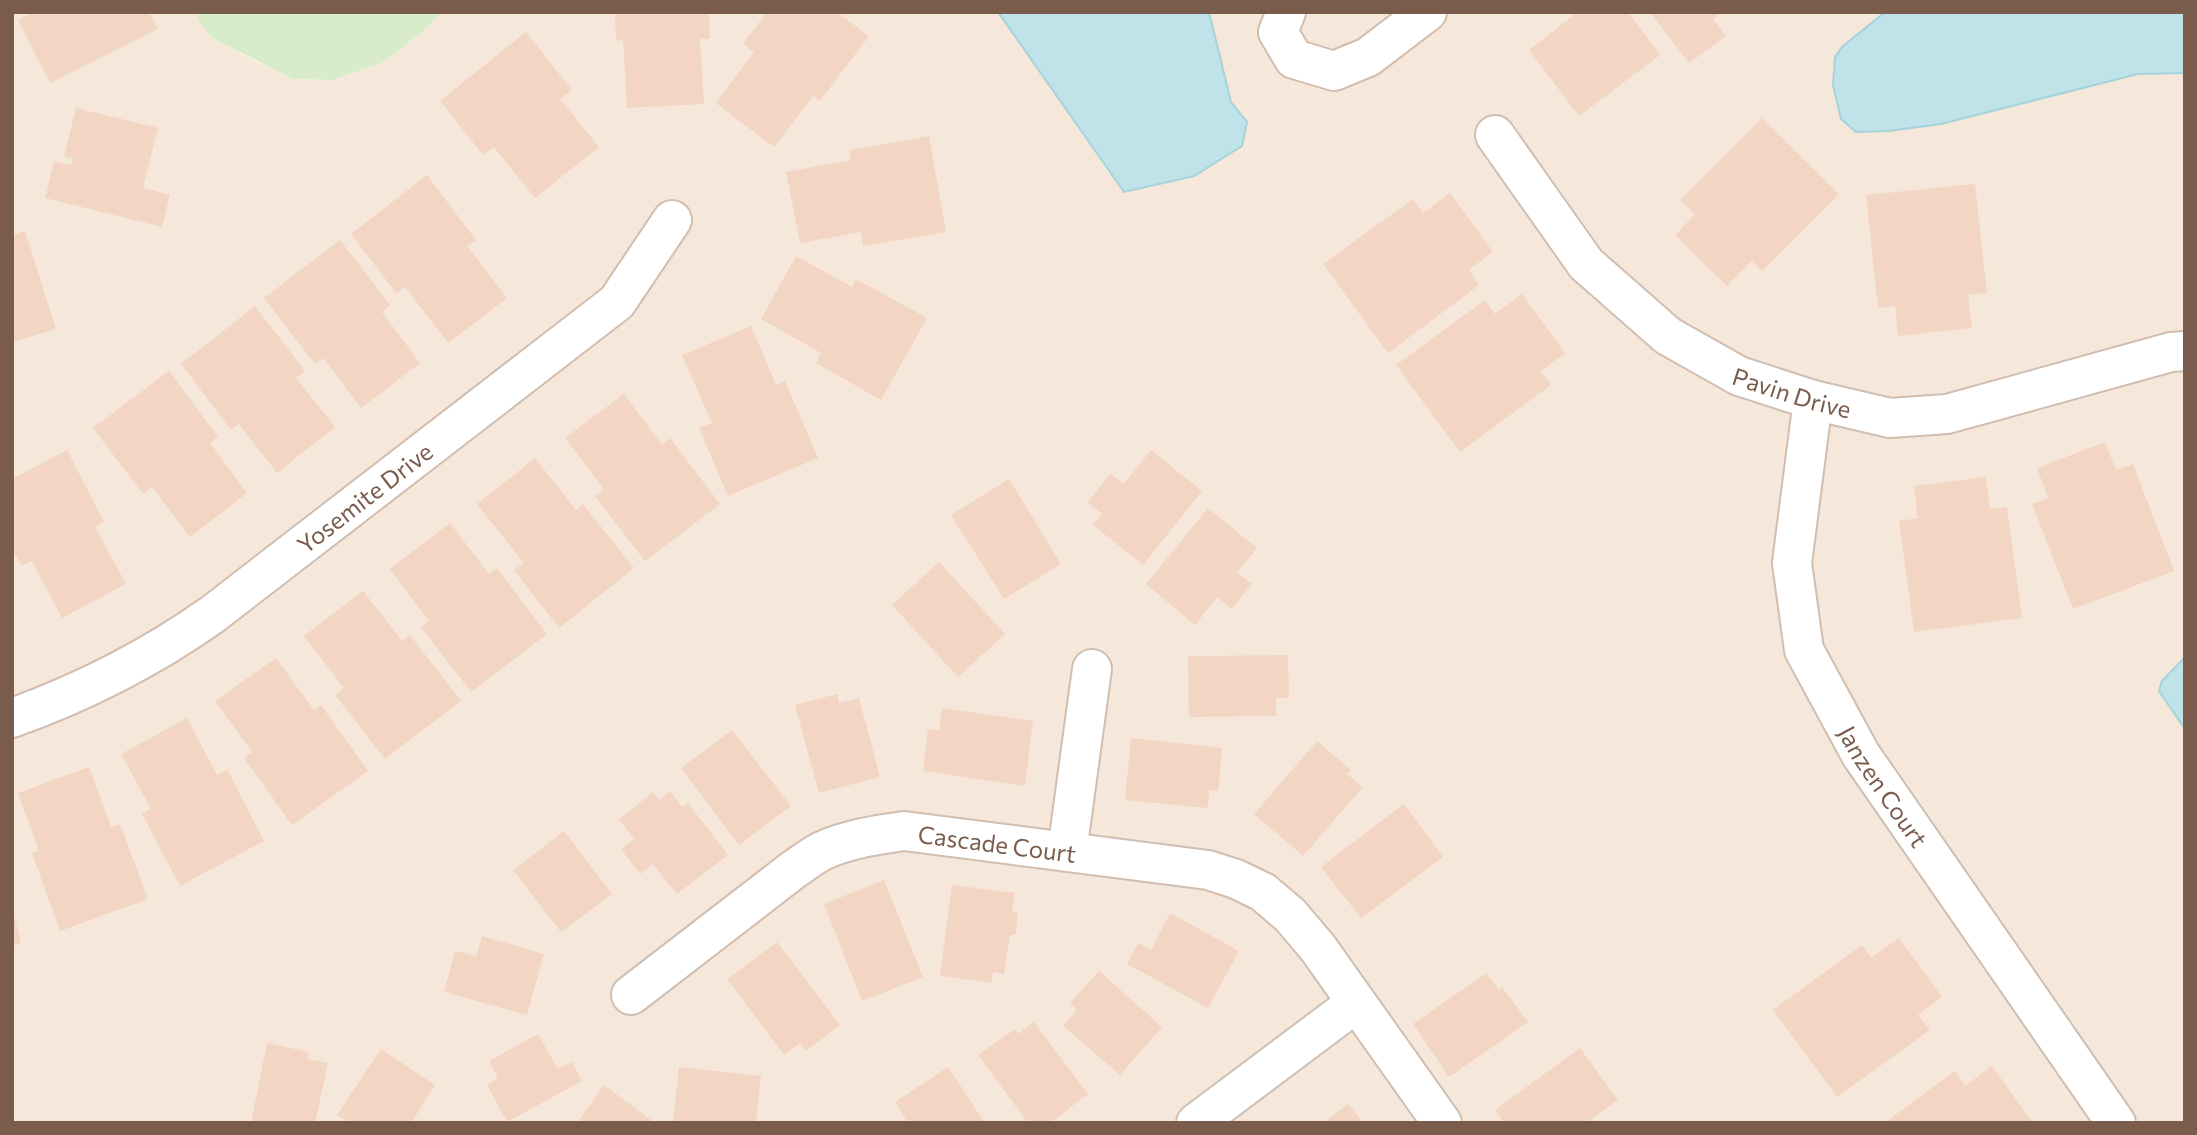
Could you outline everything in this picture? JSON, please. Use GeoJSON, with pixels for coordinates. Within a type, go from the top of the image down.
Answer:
{"type":"FeatureCollection","features":[{"type":"Feature","properties":{"kind":"street"},"geometry":{"type":"LineString","coordinates":[[1286,12],[1278,32],[1294,59],[1335,71],[1368,57],[1427,12]]}},
{"type":"Feature","properties":{"kind":"street","name":"Pavin Drive"},"geometry":{"type":"LineString","coordinates":[[1494,135],[1586,264],[1668,336],[1739,376],[1813,400],[1890,418],[1947,414],[2171,352],[2185,351]]}},
{"type":"Feature","properties":{"kind":"street","name":"Yosemite Drive"},"geometry":{"type":"LineString","coordinates":[[12,718],[49,705],[104,680],[144,659],[213,614],[617,302],[672,220]]}},
{"type":"Feature","properties":{"kind":"street","name":"Janzen Court"},"geometry":{"type":"LineString","coordinates":[[1813,400],[1792,563],[1804,650],[1861,755],[2116,1123]]}},
{"type":"Feature","properties":{"kind":"street"},"geometry":{"type":"LineString","coordinates":[[1067,852],[1092,669]]}},
{"type":"Feature","properties":{"kind":"street","name":"Cascade Court"},"geometry":{"type":"LineString","coordinates":[[631,995],[793,870],[820,852],[847,841],[904,831],[1208,870],[1263,892],[1290,915],[1318,948],[1442,1123]]}},
{"type":"Feature","properties":{"kind":"street"},"geometry":{"type":"LineString","coordinates":[[1196,1123],[1356,1003]]}},
{"type":"Feature","properties":{"kind":"shaded area"},"geometry":{"type":"Polygon","coordinates":[[[12,12],[199,12],[197,19],[212,38],[255,61],[293,79],[333,80],[384,62],[428,27],[442,12],[998,12],[1124,192],[1247,122],[1231,102],[1209,12],[1885,12],[1842,47],[1856,132],[1941,124],[2138,74],[2185,73],[2185,657],[2162,681],[2160,691],[2185,729],[2185,1123],[12,1123],[12,12]]]}},
{"type":"Feature","properties":{"kind":"green space"},"geometry":{"type":"Polygon","coordinates":[[[199,12],[442,12],[428,27],[384,62],[333,80],[293,79],[212,38],[197,19],[199,12]]]}},
{"type":"Feature","properties":{"kind":"water"},"geometry":{"type":"Polygon","coordinates":[[[998,12],[1209,12],[1231,102],[1247,122],[1242,146],[1194,176],[1124,192],[998,12]]]}},
{"type":"Feature","properties":{"kind":"water"},"geometry":{"type":"Polygon","coordinates":[[[1885,12],[2185,12],[2185,73],[2138,74],[1941,124],[1856,132],[1841,119],[1833,85],[1835,57],[1842,47],[1885,12]]]}},
{"type":"Feature","properties":{"kind":"water"},"geometry":{"type":"Polygon","coordinates":[[[2185,657],[2185,729],[2159,691],[2162,681],[2185,657]]]}},
{"type":"Feature","properties":{"kind":"building"},"geometry":{"type":"Polygon","coordinates":[[[33,12],[149,12],[158,29],[50,83],[18,20],[33,12]]]}},
{"type":"Feature","properties":{"kind":"building"},"geometry":{"type":"Polygon","coordinates":[[[615,12],[709,12],[710,39],[700,39],[704,104],[627,108],[623,40],[616,41],[615,12]]]}},
{"type":"Feature","properties":{"kind":"building"},"geometry":{"type":"Polygon","coordinates":[[[767,12],[837,12],[869,36],[820,101],[813,96],[774,147],[716,103],[754,52],[743,44],[767,12]]]}},
{"type":"Feature","properties":{"kind":"building"},"geometry":{"type":"Polygon","coordinates":[[[1578,12],[1628,12],[1660,55],[1579,116],[1529,50],[1578,12]]]}},
{"type":"Feature","properties":{"kind":"building"},"geometry":{"type":"Polygon","coordinates":[[[1650,12],[1722,12],[1713,19],[1726,36],[1689,63],[1650,12]]]}},
{"type":"Feature","properties":{"kind":"building"},"geometry":{"type":"Polygon","coordinates":[[[526,32],[572,90],[560,99],[599,147],[535,198],[494,147],[483,155],[440,101],[526,32]]]}},
{"type":"Feature","properties":{"kind":"building"},"geometry":{"type":"Polygon","coordinates":[[[76,108],[158,128],[143,188],[170,195],[162,227],[45,198],[54,161],[71,165],[73,158],[64,157],[76,108]]]}},
{"type":"Feature","properties":{"kind":"building"},"geometry":{"type":"Polygon","coordinates":[[[1762,118],[1839,194],[1762,271],[1752,261],[1727,286],[1675,235],[1695,214],[1680,200],[1762,118]]]}},
{"type":"Feature","properties":{"kind":"building"},"geometry":{"type":"Polygon","coordinates":[[[929,136],[946,232],[863,246],[861,232],[800,243],[786,172],[851,160],[849,150],[929,136]]]}},
{"type":"Feature","properties":{"kind":"building"},"geometry":{"type":"Polygon","coordinates":[[[427,175],[476,240],[467,246],[507,298],[448,343],[405,287],[396,293],[351,234],[427,175]]]}},
{"type":"Feature","properties":{"kind":"building"},"geometry":{"type":"Polygon","coordinates":[[[1975,184],[1987,293],[1968,295],[1972,328],[1898,336],[1895,306],[1878,308],[1866,195],[1975,184]]]}},
{"type":"Feature","properties":{"kind":"building"},"geometry":{"type":"Polygon","coordinates":[[[1450,193],[1493,252],[1469,270],[1479,285],[1388,353],[1323,264],[1413,199],[1423,213],[1450,193]]]}},
{"type":"Feature","properties":{"kind":"building"},"geometry":{"type":"Polygon","coordinates":[[[25,231],[56,329],[12,342],[12,235],[25,231]]]}},
{"type":"Feature","properties":{"kind":"building"},"geometry":{"type":"Polygon","coordinates":[[[340,240],[390,305],[382,312],[420,363],[361,408],[323,358],[315,364],[264,298],[340,240]]]}},
{"type":"Feature","properties":{"kind":"building"},"geometry":{"type":"Polygon","coordinates":[[[796,256],[852,287],[856,279],[927,318],[881,400],[816,363],[821,353],[761,319],[796,256]]]}},
{"type":"Feature","properties":{"kind":"building"},"geometry":{"type":"Polygon","coordinates":[[[1522,294],[1565,353],[1541,371],[1551,385],[1460,452],[1396,365],[1485,300],[1495,314],[1522,294]]]}},
{"type":"Feature","properties":{"kind":"building"},"geometry":{"type":"Polygon","coordinates":[[[255,306],[305,371],[296,378],[335,427],[277,473],[239,424],[231,430],[181,364],[255,306]]]}},
{"type":"Feature","properties":{"kind":"building"},"geometry":{"type":"Polygon","coordinates":[[[751,326],[776,385],[785,381],[818,458],[728,496],[699,428],[712,423],[682,355],[751,326]]]}},
{"type":"Feature","properties":{"kind":"building"},"geometry":{"type":"Polygon","coordinates":[[[169,371],[218,437],[210,443],[247,493],[190,537],[152,487],[143,494],[93,428],[169,371]]]}},
{"type":"Feature","properties":{"kind":"building"},"geometry":{"type":"Polygon","coordinates":[[[624,394],[662,445],[670,438],[720,504],[645,561],[595,496],[604,489],[565,438],[624,394]]]}},
{"type":"Feature","properties":{"kind":"building"},"geometry":{"type":"Polygon","coordinates":[[[2105,442],[2116,470],[2133,464],[2174,571],[2073,609],[2032,504],[2048,498],[2037,468],[2105,442]]]}},
{"type":"Feature","properties":{"kind":"building"},"geometry":{"type":"Polygon","coordinates":[[[67,450],[104,522],[95,527],[126,584],[62,618],[32,561],[22,566],[12,549],[12,479],[67,450]]]}},
{"type":"Feature","properties":{"kind":"building"},"geometry":{"type":"Polygon","coordinates":[[[1151,450],[1202,491],[1143,565],[1093,525],[1102,514],[1088,502],[1110,474],[1124,484],[1151,450]]]}},
{"type":"Feature","properties":{"kind":"building"},"geometry":{"type":"Polygon","coordinates":[[[535,458],[576,510],[583,504],[634,568],[559,628],[514,570],[524,563],[477,504],[535,458]]]}},
{"type":"Feature","properties":{"kind":"building"},"geometry":{"type":"Polygon","coordinates":[[[1986,477],[1990,509],[2007,507],[2022,618],[1914,632],[1899,521],[1918,518],[1914,486],[1986,477]]]}},
{"type":"Feature","properties":{"kind":"building"},"geometry":{"type":"Polygon","coordinates":[[[1009,479],[1061,564],[1004,599],[951,515],[1009,479]]]}},
{"type":"Feature","properties":{"kind":"building"},"geometry":{"type":"Polygon","coordinates":[[[1208,508],[1257,548],[1237,573],[1252,584],[1232,609],[1217,597],[1195,625],[1146,584],[1208,508]]]}},
{"type":"Feature","properties":{"kind":"building"},"geometry":{"type":"Polygon","coordinates":[[[450,523],[489,574],[497,568],[547,634],[471,692],[421,627],[429,621],[390,569],[450,523]]]}},
{"type":"Feature","properties":{"kind":"building"},"geometry":{"type":"Polygon","coordinates":[[[939,562],[1005,634],[958,677],[892,605],[939,562]]]}},
{"type":"Feature","properties":{"kind":"building"},"geometry":{"type":"Polygon","coordinates":[[[363,591],[402,641],[410,635],[461,701],[385,759],[335,695],[344,688],[304,636],[363,591]]]}},
{"type":"Feature","properties":{"kind":"building"},"geometry":{"type":"Polygon","coordinates":[[[1288,655],[1289,698],[1276,698],[1276,716],[1189,717],[1188,656],[1288,655]]]}},
{"type":"Feature","properties":{"kind":"building"},"geometry":{"type":"Polygon","coordinates":[[[276,658],[314,710],[321,705],[368,771],[292,825],[244,758],[252,752],[215,701],[276,658]]]}},
{"type":"Feature","properties":{"kind":"building"},"geometry":{"type":"Polygon","coordinates":[[[837,694],[839,703],[859,698],[880,777],[819,793],[795,705],[837,694]]]}},
{"type":"Feature","properties":{"kind":"building"},"geometry":{"type":"Polygon","coordinates":[[[942,708],[1033,721],[1025,786],[923,771],[928,729],[939,731],[942,708]]]}},
{"type":"Feature","properties":{"kind":"building"},"geometry":{"type":"Polygon","coordinates":[[[187,718],[217,775],[227,769],[264,841],[180,886],[142,814],[151,809],[121,754],[187,718]]]}},
{"type":"Feature","properties":{"kind":"building"},"geometry":{"type":"Polygon","coordinates":[[[732,730],[791,806],[739,845],[681,768],[732,730]]]}},
{"type":"Feature","properties":{"kind":"building"},"geometry":{"type":"Polygon","coordinates":[[[1131,738],[1222,748],[1218,791],[1209,790],[1208,808],[1125,800],[1131,738]]]}},
{"type":"Feature","properties":{"kind":"building"},"geometry":{"type":"Polygon","coordinates":[[[1317,741],[1351,770],[1347,774],[1363,787],[1303,856],[1254,814],[1317,741]]]}},
{"type":"Feature","properties":{"kind":"building"},"geometry":{"type":"Polygon","coordinates":[[[89,767],[111,827],[120,824],[148,899],[60,931],[32,853],[39,851],[18,793],[89,767]]]}},
{"type":"Feature","properties":{"kind":"building"},"geometry":{"type":"Polygon","coordinates":[[[670,791],[682,807],[688,803],[728,855],[677,894],[653,864],[640,874],[621,849],[634,839],[619,819],[653,792],[659,800],[670,791]]]}},
{"type":"Feature","properties":{"kind":"building"},"geometry":{"type":"Polygon","coordinates":[[[1404,804],[1443,857],[1361,918],[1321,867],[1404,804]]]}},
{"type":"Feature","properties":{"kind":"building"},"geometry":{"type":"Polygon","coordinates":[[[564,831],[612,894],[561,932],[513,870],[564,831]]]}},
{"type":"Feature","properties":{"kind":"building"},"geometry":{"type":"Polygon","coordinates":[[[884,880],[923,977],[862,1001],[824,904],[884,880]]]}},
{"type":"Feature","properties":{"kind":"building"},"geometry":{"type":"Polygon","coordinates":[[[952,885],[1015,893],[1012,911],[1018,914],[1016,934],[1010,936],[1004,974],[993,972],[992,983],[940,976],[952,885]]]}},
{"type":"Feature","properties":{"kind":"building"},"geometry":{"type":"Polygon","coordinates":[[[12,907],[21,943],[12,945],[12,907]]]}},
{"type":"Feature","properties":{"kind":"building"},"geometry":{"type":"Polygon","coordinates":[[[1170,913],[1239,951],[1208,1008],[1127,964],[1138,943],[1151,950],[1170,913]]]}},
{"type":"Feature","properties":{"kind":"building"},"geometry":{"type":"Polygon","coordinates":[[[482,936],[544,954],[527,1015],[444,992],[455,951],[476,956],[482,936]]]}},
{"type":"Feature","properties":{"kind":"building"},"geometry":{"type":"Polygon","coordinates":[[[1899,938],[1942,997],[1918,1015],[1930,1030],[1837,1097],[1773,1010],[1862,945],[1871,958],[1899,938]]]}},
{"type":"Feature","properties":{"kind":"building"},"geometry":{"type":"Polygon","coordinates":[[[777,942],[840,1025],[806,1051],[800,1043],[784,1055],[727,979],[777,942]]]}},
{"type":"Feature","properties":{"kind":"building"},"geometry":{"type":"Polygon","coordinates":[[[1099,971],[1162,1027],[1120,1075],[1063,1026],[1077,1010],[1070,1003],[1099,971]]]}},
{"type":"Feature","properties":{"kind":"building"},"geometry":{"type":"Polygon","coordinates":[[[1486,973],[1499,990],[1502,987],[1528,1022],[1449,1077],[1413,1024],[1486,973]]]}},
{"type":"Feature","properties":{"kind":"building"},"geometry":{"type":"Polygon","coordinates":[[[1034,1022],[1088,1094],[1050,1123],[1028,1123],[978,1055],[1015,1029],[1018,1034],[1034,1022]]]}},
{"type":"Feature","properties":{"kind":"building"},"geometry":{"type":"Polygon","coordinates":[[[538,1034],[558,1069],[572,1062],[582,1081],[507,1122],[487,1085],[498,1078],[489,1061],[538,1034]]]}},
{"type":"Feature","properties":{"kind":"building"},"geometry":{"type":"Polygon","coordinates":[[[267,1043],[309,1052],[308,1059],[328,1063],[315,1123],[251,1123],[267,1043]]]}},
{"type":"Feature","properties":{"kind":"building"},"geometry":{"type":"Polygon","coordinates":[[[1580,1048],[1618,1100],[1587,1123],[1504,1123],[1495,1110],[1580,1048]]]}},
{"type":"Feature","properties":{"kind":"building"},"geometry":{"type":"Polygon","coordinates":[[[381,1049],[435,1085],[411,1123],[350,1123],[337,1115],[381,1049]]]}},
{"type":"Feature","properties":{"kind":"building"},"geometry":{"type":"Polygon","coordinates":[[[1992,1066],[2033,1123],[1884,1123],[1955,1071],[1965,1086],[1992,1066]]]}},
{"type":"Feature","properties":{"kind":"building"},"geometry":{"type":"Polygon","coordinates":[[[679,1067],[761,1076],[756,1123],[673,1123],[679,1067]]]}},
{"type":"Feature","properties":{"kind":"building"},"geometry":{"type":"Polygon","coordinates":[[[948,1067],[985,1123],[908,1123],[895,1102],[948,1067]]]}},
{"type":"Feature","properties":{"kind":"building"},"geometry":{"type":"Polygon","coordinates":[[[604,1085],[655,1123],[577,1123],[604,1085]]]}},
{"type":"Feature","properties":{"kind":"building"},"geometry":{"type":"Polygon","coordinates":[[[1348,1104],[1363,1123],[1323,1123],[1348,1104]]]}}]}
